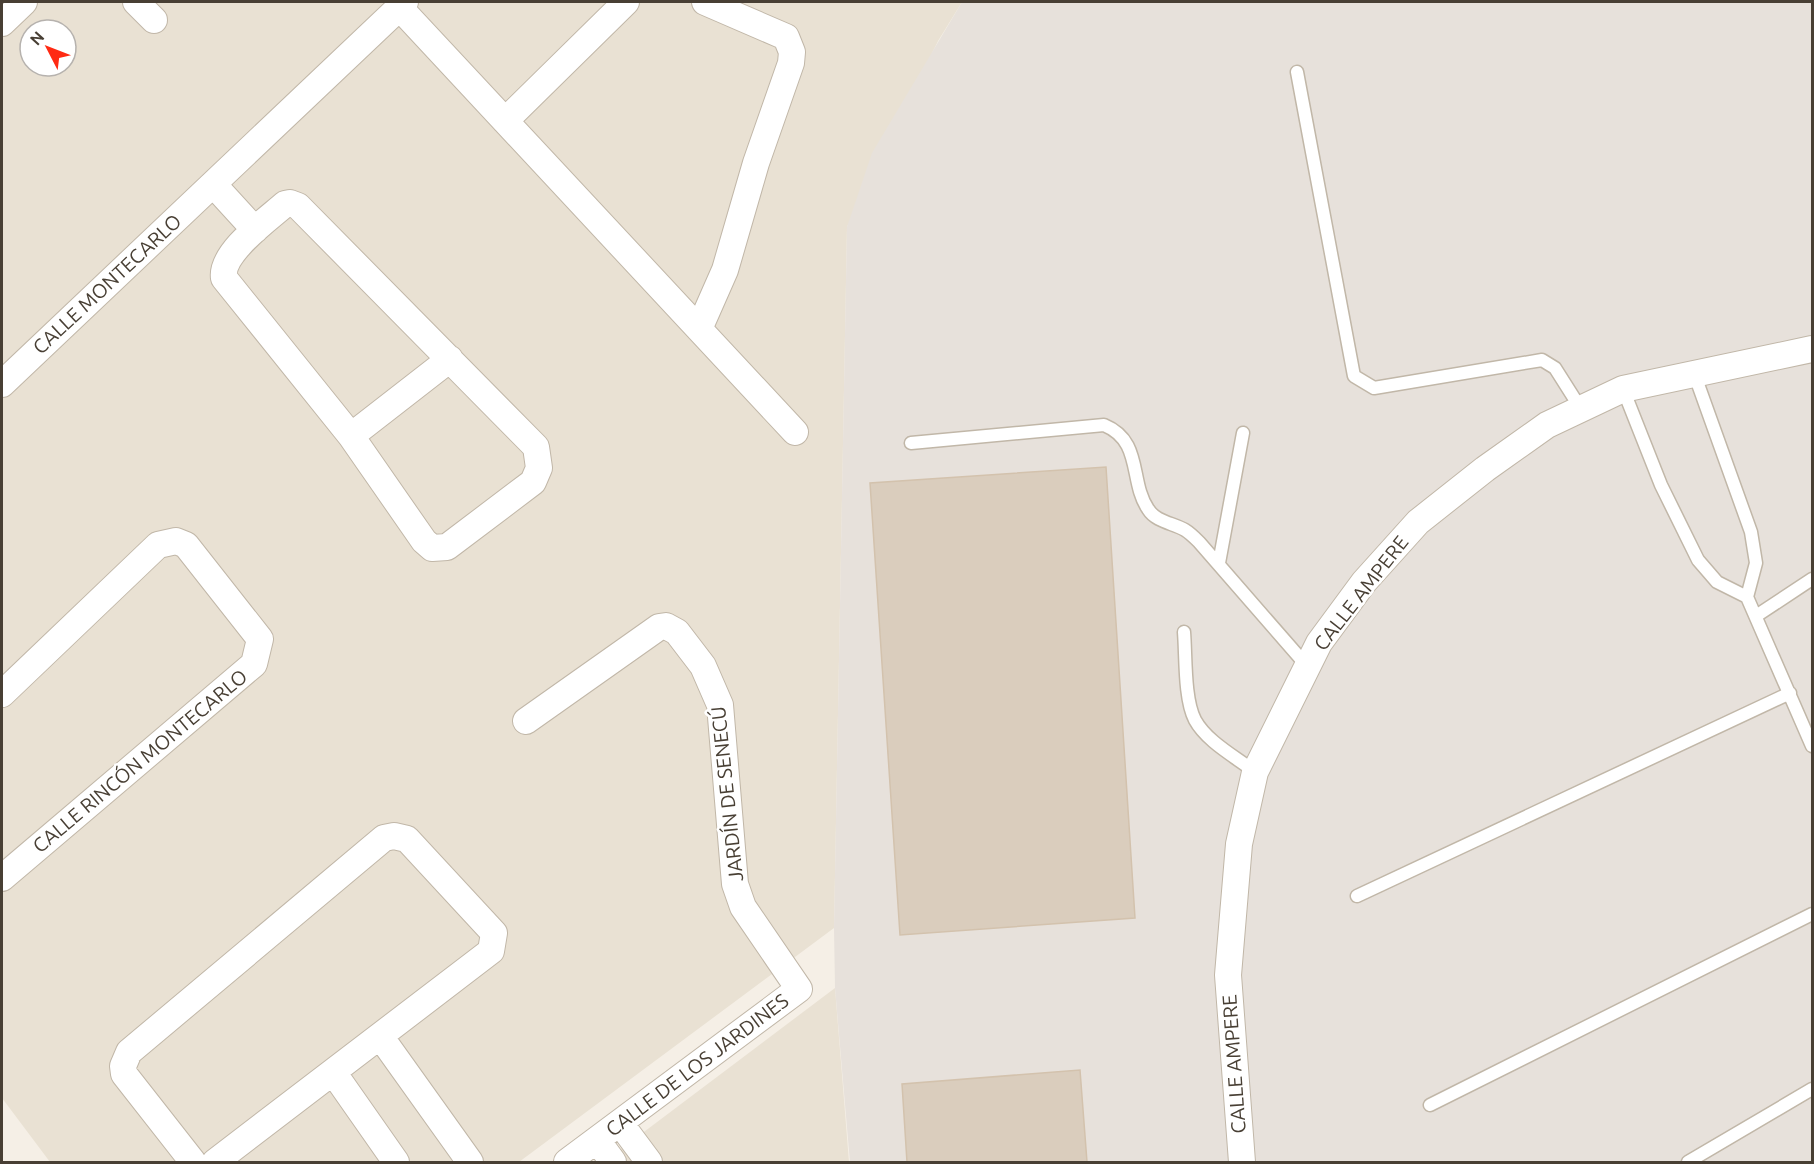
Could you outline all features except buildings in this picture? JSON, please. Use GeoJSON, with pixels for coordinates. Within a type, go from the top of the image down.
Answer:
{"type":"FeatureCollection","features":[{"type":"Feature","properties":{"kind":"street"},"geometry":{"type":"LineString","coordinates":[[2,23],[24,2]]}},
{"type":"Feature","properties":{"kind":"street"},"geometry":{"type":"LineString","coordinates":[[135,2],[154,20]]}},
{"type":"Feature","properties":{"kind":"street"},"geometry":{"type":"LineString","coordinates":[[505,121],[626,2]]}},
{"type":"Feature","properties":{"kind":"street"},"geometry":{"type":"LineString","coordinates":[[699,329],[725,270],[756,163],[791,63],[792,52],[786,37],[705,2]]}},
{"type":"Feature","properties":{"kind":"street"},"geometry":{"type":"LineString","coordinates":[[402,4],[505,121],[795,432]]}},
{"type":"Feature","properties":{"kind":"street","name":"CALLE MONTECARLO"},"geometry":{"type":"LineString","coordinates":[[2,384],[402,4]]}},
{"type":"Feature","properties":{"kind":"street"},"geometry":{"type":"LineString","coordinates":[[213,184],[255,230]]}},
{"type":"Feature","properties":{"kind":"street"},"geometry":{"type":"LineString","coordinates":[[285,204],[298,206],[536,447],[539,468],[533,482],[447,547],[432,548],[424,541],[351,436],[224,278],[225,262],[255,230],[285,204]]}},
{"type":"Feature","properties":{"kind":"street","name":"CALLE AMPERE"},"geometry":{"type":"LineString","coordinates":[[1242,1162],[1228,975],[1239,844],[1255,772],[1318,643],[1364,582],[1418,522],[1538,432],[1623,389],[1812,349]]}},
{"type":"Feature","properties":{"kind":"street"},"geometry":{"type":"LineString","coordinates":[[351,436],[450,359]]}},
{"type":"Feature","properties":{"kind":"street","name":"CALLE RINCÓN MONTECARLO"},"geometry":{"type":"LineString","coordinates":[[2,693],[158,545],[168,541],[186,545],[260,639],[254,664],[2,878]]}},
{"type":"Feature","properties":{"kind":"street","name":"JARDÍN DE SENECÚ"},"geometry":{"type":"LineString","coordinates":[[526,722],[659,627],[666,626],[677,632],[703,666],[720,705],[735,884],[743,907],[799,989]]}},
{"type":"Feature","properties":{"kind":"street"},"geometry":{"type":"LineString","coordinates":[[193,1162],[124,1074],[123,1066],[129,1052],[384,838],[394,836],[407,840],[494,933],[495,942],[491,951],[215,1162]]}},
{"type":"Feature","properties":{"kind":"street","name":"CALLE DE LOS JARDINES"},"geometry":{"type":"LineString","coordinates":[[567,1162],[799,989]]}},
{"type":"Feature","properties":{"kind":"street"},"geometry":{"type":"LineString","coordinates":[[380,1036],[470,1162]]}},
{"type":"Feature","properties":{"kind":"street"},"geometry":{"type":"LineString","coordinates":[[333,1072],[396,1162]]}},
{"type":"Feature","properties":{"kind":"street"},"geometry":{"type":"LineString","coordinates":[[620,1123],[649,1162]]}},
{"type":"Feature","properties":{"kind":"street"},"geometry":{"type":"LineString","coordinates":[[597,1140],[613,1162]]}},
{"type":"Feature","properties":{"kind":"lane"},"geometry":{"type":"LineString","coordinates":[[1297,72],[1354,376],[1374,388],[1542,360],[1555,368],[1581,409]]}},
{"type":"Feature","properties":{"kind":"lane"},"geometry":{"type":"LineString","coordinates":[[1694,373],[1750,532],[1756,563],[1747,597]]}},
{"type":"Feature","properties":{"kind":"lane"},"geometry":{"type":"LineString","coordinates":[[1623,389],[1661,485],[1698,560],[1718,582],[1747,597],[1812,746]]}},
{"type":"Feature","properties":{"kind":"lane"},"geometry":{"type":"LineString","coordinates":[[911,443],[1104,425],[1112,428],[1125,438],[1148,510],[1162,521],[1185,530],[1219,563],[1307,666]]}},
{"type":"Feature","properties":{"kind":"lane"},"geometry":{"type":"LineString","coordinates":[[1219,563],[1243,433]]}},
{"type":"Feature","properties":{"kind":"lane"},"geometry":{"type":"LineString","coordinates":[[1756,616],[1812,579]]}},
{"type":"Feature","properties":{"kind":"lane"},"geometry":{"type":"LineString","coordinates":[[1185,632],[1190,705],[1194,719],[1209,737],[1255,772]]}},
{"type":"Feature","properties":{"kind":"lane"},"geometry":{"type":"LineString","coordinates":[[1357,896],[1790,693]]}},
{"type":"Feature","properties":{"kind":"lane"},"geometry":{"type":"LineString","coordinates":[[1430,1105],[1812,914]]}},
{"type":"Feature","properties":{"kind":"lane"},"geometry":{"type":"LineString","coordinates":[[1688,1162],[1812,1089]]}},
{"type":"Feature","properties":{"kind":"shaded area"},"geometry":{"type":"Polygon","coordinates":[[[2,2],[962,2],[938,41],[847,227],[834,928],[519,1162],[50,1162],[2,1098],[2,2]]]}},
{"type":"Feature","properties":{"kind":"shaded area"},"geometry":{"type":"Polygon","coordinates":[[[962,2],[1812,2],[1812,1162],[850,1162],[835,988],[834,928],[847,227],[872,153],[962,2]]]}},
{"type":"Feature","properties":{"kind":"shaded area"},"geometry":{"type":"Polygon","coordinates":[[[835,988],[849,1162],[604,1162],[835,988]]]}}]}
